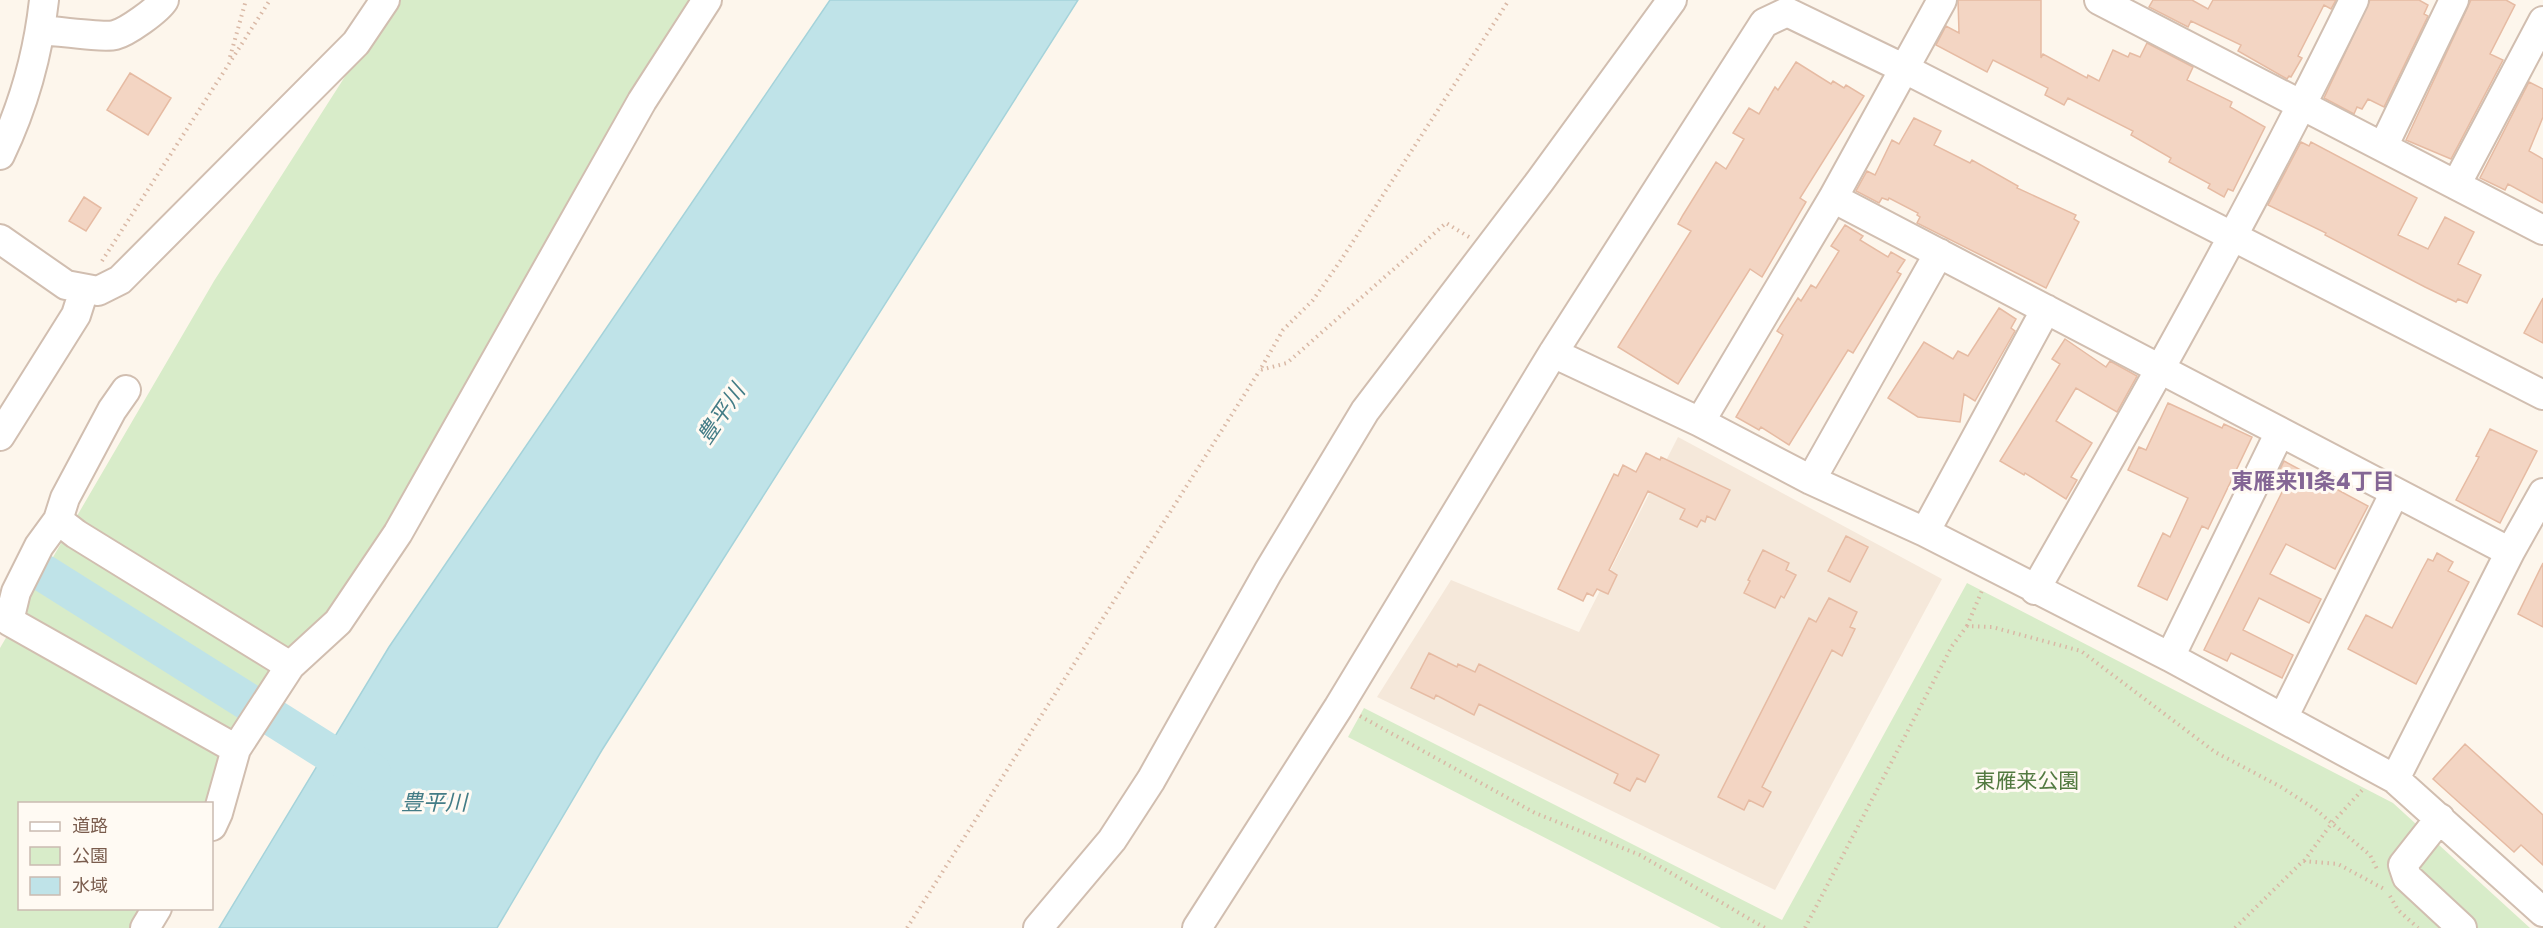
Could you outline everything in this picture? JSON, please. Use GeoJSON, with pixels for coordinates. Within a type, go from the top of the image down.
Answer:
{"type":"FeatureCollection","features":[{"type":"Feature","properties":{"kind":"street"},"geometry":{"type":"LineString","coordinates":[[0,155],[14,125],[29,82],[41,30],[44,0]]}},
{"type":"Feature","properties":{"kind":"street"},"geometry":{"type":"LineString","coordinates":[[41,30],[115,35],[161,5],[164,0]]}},
{"type":"Feature","properties":{"kind":"street"},"geometry":{"type":"LineString","coordinates":[[0,239],[66,285],[98,291],[120,280],[356,43],[385,0]]}},
{"type":"Feature","properties":{"kind":"street"},"geometry":{"type":"LineString","coordinates":[[213,824],[236,748],[290,666],[338,622],[398,533],[642,101],[706,0]]}},
{"type":"Feature","properties":{"kind":"street"},"geometry":{"type":"LineString","coordinates":[[1038,928],[1112,840],[1150,780],[1268,572],[1365,411],[1649,34],[1672,0]]}},
{"type":"Feature","properties":{"kind":"street"},"geometry":{"type":"LineString","coordinates":[[1700,422],[1833,198],[1942,0]]}},
{"type":"Feature","properties":{"kind":"street"},"geometry":{"type":"LineString","coordinates":[[2100,0],[2543,230]]}},
{"type":"Feature","properties":{"kind":"street"},"geometry":{"type":"LineString","coordinates":[[2035,590],[2161,370],[2302,106],[2354,0]]}},
{"type":"Feature","properties":{"kind":"street"},"geometry":{"type":"LineString","coordinates":[[2383,147],[2454,0]]}},
{"type":"Feature","properties":{"kind":"street"},"geometry":{"type":"LineString","coordinates":[[1197,928],[1338,708],[1553,353],[1764,23],[1787,6],[2231,237],[2543,395]]}},
{"type":"Feature","properties":{"kind":"street"},"geometry":{"type":"LineString","coordinates":[[2456,185],[2543,21]]}},
{"type":"Feature","properties":{"kind":"street"},"geometry":{"type":"LineString","coordinates":[[1833,198],[2510,552]]}},
{"type":"Feature","properties":{"kind":"street"},"geometry":{"type":"LineString","coordinates":[[1811,480],[1939,254]]}},
{"type":"Feature","properties":{"kind":"street"},"geometry":{"type":"LineString","coordinates":[[0,436],[76,315],[84,290]]}},
{"type":"Feature","properties":{"kind":"street"},"geometry":{"type":"LineString","coordinates":[[1925,532],[2046,309]]}},
{"type":"Feature","properties":{"kind":"street"},"geometry":{"type":"LineString","coordinates":[[1553,353],[1700,422],[1811,480],[1925,532],[2170,657],[2283,718],[2440,819],[2543,912]]}},
{"type":"Feature","properties":{"kind":"street"},"geometry":{"type":"LineString","coordinates":[[126,390],[112,410],[64,498],[58,520],[39,546],[16,592],[5,629],[236,748]]}},
{"type":"Feature","properties":{"kind":"street"},"geometry":{"type":"LineString","coordinates":[[2170,657],[2280,432]]}},
{"type":"Feature","properties":{"kind":"street"},"geometry":{"type":"LineString","coordinates":[[2283,718],[2395,492]]}},
{"type":"Feature","properties":{"kind":"street"},"geometry":{"type":"LineString","coordinates":[[2382,781],[2543,493]]}},
{"type":"Feature","properties":{"kind":"street"},"geometry":{"type":"LineString","coordinates":[[58,520],[76,534],[290,666]]}},
{"type":"Feature","properties":{"kind":"street"},"geometry":{"type":"LineString","coordinates":[[2440,819],[2403,865],[2407,876],[2462,928]]}},
{"type":"Feature","properties":{"kind":"street"},"geometry":{"type":"LineString","coordinates":[[145,928],[156,910]]}},
{"type":"Feature","properties":{"kind":"path"},"geometry":{"type":"LineString","coordinates":[[229,60],[246,0]]}},
{"type":"Feature","properties":{"kind":"path"},"geometry":{"type":"LineString","coordinates":[[84,290],[229,60],[270,0]]}},
{"type":"Feature","properties":{"kind":"path"},"geometry":{"type":"LineString","coordinates":[[907,928],[1260,370],[1283,330],[1313,300],[1341,260],[1509,0]]}},
{"type":"Feature","properties":{"kind":"path"},"geometry":{"type":"LineString","coordinates":[[1260,370],[1287,363],[1446,223],[1489,248]]}},
{"type":"Feature","properties":{"kind":"path"},"geometry":{"type":"LineString","coordinates":[[1805,928],[1952,646],[1967,626],[1983,588]]}},
{"type":"Feature","properties":{"kind":"path"},"geometry":{"type":"LineString","coordinates":[[1967,626],[1992,627],[2081,651],[2215,752],[2281,787],[2332,823],[2370,855],[2379,873]]}},
{"type":"Feature","properties":{"kind":"path"},"geometry":{"type":"LineString","coordinates":[[1355,713],[1535,813],[1640,855],[1765,928]]}},
{"type":"Feature","properties":{"kind":"path"},"geometry":{"type":"LineString","coordinates":[[2235,928],[2303,861],[2332,823],[2382,781]]}},
{"type":"Feature","properties":{"kind":"path"},"geometry":{"type":"LineString","coordinates":[[2303,861],[2338,864],[2387,891]]}},
{"type":"Feature","properties":{"kind":"path"},"geometry":{"type":"LineString","coordinates":[[2383,882],[2398,910],[2418,928]]}},
{"type":"Feature","properties":{"kind":"shaded area"},"geometry":{"type":"Polygon","coordinates":[[[1678,437],[1942,579],[1775,890],[1377,697],[1451,580],[1579,632],[1678,437]]]}},
{"type":"Feature","properties":{"kind":"green space"},"geometry":{"type":"Polygon","coordinates":[[[394,0],[700,0],[473,394],[213,802],[18,802],[18,910],[148,910],[137,928],[0,928],[0,648],[214,281],[394,0]]]}},
{"type":"Feature","properties":{"kind":"green space","name":"東雁来公園"},"geometry":{"type":"Polygon","coordinates":[[[1967,583],[2393,803],[2530,928],[1721,928],[1348,737],[1364,708],[1782,920],[1967,583]]]}},
{"type":"Feature","properties":{"kind":"water","name":"豊平川"},"geometry":{"type":"Polygon","coordinates":[[[830,0],[1078,0],[602,750],[497,928],[219,928],[389,647],[830,0]]]}},
{"type":"Feature","properties":{"kind":"building"},"geometry":{"type":"Polygon","coordinates":[[[1958,0],[2041,0],[2041,58],[2043,54],[2087,78],[2088,75],[2099,81],[2113,50],[2128,57],[2130,53],[2140,57],[2147,43],[2193,67],[2187,80],[2232,102],[2230,107],[2265,127],[2233,191],[2228,189],[2224,197],[2208,188],[2210,184],[2169,162],[2171,158],[2131,135],[2133,131],[2068,98],[2064,105],[2045,95],[2048,88],[1993,60],[1987,72],[1936,45],[1946,26],[1959,33],[1958,0]]]}},
{"type":"Feature","properties":{"kind":"building"},"geometry":{"type":"Polygon","coordinates":[[[2153,0],[2192,0],[2208,9],[2213,0],[2336,0],[2331,9],[2324,5],[2298,56],[2302,58],[2291,77],[2287,79],[2238,51],[2241,45],[2191,21],[2188,27],[2149,7],[2153,0]]]}},
{"type":"Feature","properties":{"kind":"building"},"geometry":{"type":"Polygon","coordinates":[[[2370,0],[2419,0],[2428,5],[2424,14],[2428,16],[2384,107],[2368,99],[2362,109],[2357,107],[2354,114],[2324,98],[2370,0]]]}},
{"type":"Feature","properties":{"kind":"building"},"geometry":{"type":"Polygon","coordinates":[[[2471,0],[2506,0],[2515,5],[2490,54],[2503,60],[2451,159],[2406,140],[2471,0]]]}},
{"type":"Feature","properties":{"kind":"building"},"geometry":{"type":"Polygon","coordinates":[[[1796,62],[1831,84],[1833,81],[1844,88],[1846,85],[1864,96],[1800,198],[1806,202],[1762,277],[1750,269],[1678,384],[1618,347],[1691,231],[1678,224],[1683,215],[1716,162],[1726,169],[1744,139],[1733,133],[1749,108],[1759,114],[1775,87],[1778,90],[1796,62]]]}},
{"type":"Feature","properties":{"kind":"building"},"geometry":{"type":"Polygon","coordinates":[[[130,73],[171,98],[148,135],[107,110],[130,73]]]}},
{"type":"Feature","properties":{"kind":"building"},"geometry":{"type":"Polygon","coordinates":[[[2529,82],[2543,89],[2543,117],[2529,151],[2543,159],[2543,203],[2508,184],[2505,190],[2480,178],[2529,82]]]}},
{"type":"Feature","properties":{"kind":"building"},"geometry":{"type":"Polygon","coordinates":[[[1914,118],[1941,131],[1934,145],[1970,163],[1972,160],[2018,186],[2017,188],[2076,215],[2074,219],[2079,222],[2046,288],[1917,223],[1920,217],[1918,213],[1889,198],[1888,200],[1882,198],[1879,203],[1856,191],[1867,171],[1875,175],[1892,140],[1899,144],[1914,118]]]}},
{"type":"Feature","properties":{"kind":"building"},"geometry":{"type":"Polygon","coordinates":[[[2301,142],[2309,146],[2311,142],[2417,198],[2398,235],[2428,249],[2445,217],[2474,232],[2458,264],[2481,275],[2467,303],[2458,299],[2456,302],[2425,287],[2325,235],[2326,233],[2268,205],[2301,142]]]}},
{"type":"Feature","properties":{"kind":"building"},"geometry":{"type":"Polygon","coordinates":[[[84,197],[101,208],[86,231],[69,221],[84,197]]]}},
{"type":"Feature","properties":{"kind":"building"},"geometry":{"type":"Polygon","coordinates":[[[1845,225],[1863,236],[1860,240],[1888,257],[1891,252],[1905,260],[1897,272],[1901,274],[1853,353],[1848,350],[1789,445],[1761,427],[1759,430],[1736,417],[1783,335],[1777,331],[1798,298],[1801,301],[1811,285],[1816,288],[1839,251],[1831,246],[1845,225]]]}},
{"type":"Feature","properties":{"kind":"building"},"geometry":{"type":"Polygon","coordinates":[[[2543,298],[2543,343],[2524,333],[2543,298]]]}},
{"type":"Feature","properties":{"kind":"building"},"geometry":{"type":"Polygon","coordinates":[[[1999,308],[2016,319],[2011,328],[2015,331],[1975,401],[1964,394],[1960,422],[1918,417],[1888,398],[1924,342],[1953,359],[1958,351],[1968,356],[1999,308]]]}},
{"type":"Feature","properties":{"kind":"building"},"geometry":{"type":"Polygon","coordinates":[[[2065,339],[2106,367],[2110,361],[2137,376],[2117,412],[2076,388],[2056,421],[2092,443],[2071,477],[2077,480],[2066,499],[2025,473],[2024,475],[2000,461],[2060,364],[2052,359],[2065,339]]]}},
{"type":"Feature","properties":{"kind":"building"},"geometry":{"type":"Polygon","coordinates":[[[2168,403],[2222,428],[2224,424],[2252,437],[2208,529],[2202,526],[2167,600],[2138,586],[2163,533],[2170,537],[2188,498],[2128,470],[2139,447],[2146,450],[2168,403]]]}},
{"type":"Feature","properties":{"kind":"building"},"geometry":{"type":"Polygon","coordinates":[[[2490,429],[2537,451],[2500,523],[2456,500],[2479,457],[2476,456],[2490,429]]]}},
{"type":"Feature","properties":{"kind":"building"},"geometry":{"type":"Polygon","coordinates":[[[1646,453],[1660,460],[1661,457],[1730,490],[1715,520],[1707,516],[1705,522],[1701,520],[1697,527],[1680,519],[1685,509],[1648,491],[1609,570],[1617,575],[1608,594],[1597,589],[1593,596],[1587,593],[1583,601],[1558,589],[1614,474],[1618,476],[1623,465],[1636,472],[1646,453]]]}},
{"type":"Feature","properties":{"kind":"building"},"geometry":{"type":"Polygon","coordinates":[[[2284,461],[2368,506],[2335,569],[2286,544],[2270,574],[2321,599],[2309,623],[2259,598],[2243,630],[2293,655],[2282,678],[2231,653],[2227,661],[2204,650],[2284,488],[2274,482],[2284,461]]]}},
{"type":"Feature","properties":{"kind":"building"},"geometry":{"type":"Polygon","coordinates":[[[1846,536],[1868,547],[1850,582],[1828,571],[1846,536]]]}},
{"type":"Feature","properties":{"kind":"building"},"geometry":{"type":"Polygon","coordinates":[[[1763,550],[1789,563],[1786,570],[1796,575],[1784,598],[1781,596],[1775,608],[1744,593],[1763,550]]]}},
{"type":"Feature","properties":{"kind":"building"},"geometry":{"type":"Polygon","coordinates":[[[2437,553],[2453,562],[2448,571],[2469,582],[2416,684],[2348,649],[2366,615],[2392,628],[2428,559],[2433,561],[2437,553]]]}},
{"type":"Feature","properties":{"kind":"building"},"geometry":{"type":"Polygon","coordinates":[[[2543,563],[2543,627],[2518,614],[2543,563]]]}},
{"type":"Feature","properties":{"kind":"building"},"geometry":{"type":"Polygon","coordinates":[[[1829,598],[1857,612],[1850,627],[1855,629],[1842,656],[1832,650],[1762,787],[1771,792],[1763,807],[1749,800],[1744,810],[1718,797],[1809,618],[1816,622],[1829,598]]]}},
{"type":"Feature","properties":{"kind":"building"},"geometry":{"type":"Polygon","coordinates":[[[1429,653],[1457,667],[1458,664],[1475,672],[1479,664],[1659,755],[1645,782],[1637,778],[1630,791],[1614,783],[1618,774],[1479,704],[1474,715],[1436,695],[1434,699],[1411,688],[1429,653]]]}},
{"type":"Feature","properties":{"kind":"building"},"geometry":{"type":"Polygon","coordinates":[[[2465,744],[2543,815],[2543,865],[2521,845],[2514,852],[2433,779],[2465,744]]]}},
{"type":"Feature","properties":{"kind":"waterway"},"geometry":{"type":"LineString","coordinates":[[45,574],[326,751],[372,772]]}},
{"type":"Feature","properties":{"kind":"district","name":"東雁来11条4丁目"},"geometry":{"type":"Point","coordinates":[2313,481]}}]}
